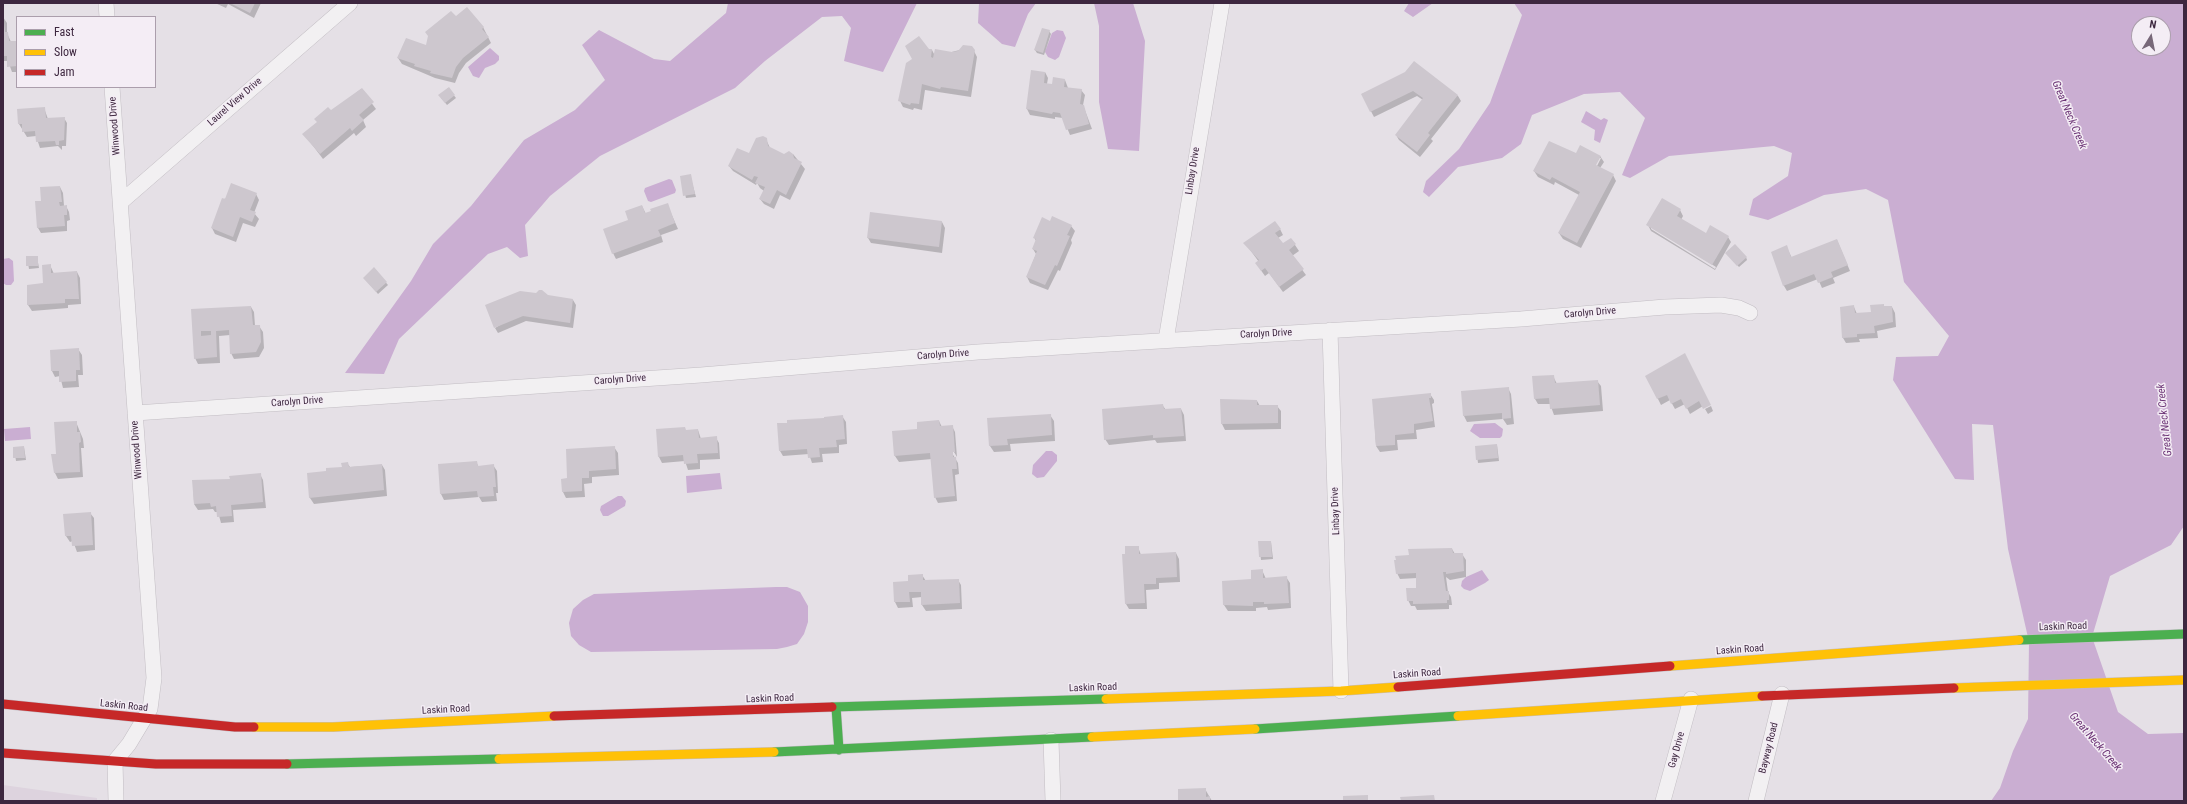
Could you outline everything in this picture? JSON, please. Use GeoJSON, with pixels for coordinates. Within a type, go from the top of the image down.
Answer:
{"type":"FeatureCollection","features":[{"type":"Feature","properties":{"kind":"main road","name":"Laskin Road"},"geometry":{"type":"LineString","coordinates":[[3,704],[235,727],[333,727],[532,717],[1341,691],[2009,640],[2184,634]]}},
{"type":"Feature","properties":{"kind":"main road"},"geometry":{"type":"LineString","coordinates":[[3,753],[156,764],[336,764],[839,750],[1341,725],[1691,698],[2184,680]]}},
{"type":"Feature","properties":{"kind":"main road"},"geometry":{"type":"LineString","coordinates":[[836,707],[839,750]]}},
{"type":"Feature","properties":{"kind":"street"},"geometry":{"type":"LineString","coordinates":[[106,3],[107,16]]}},
{"type":"Feature","properties":{"kind":"street","name":"Laurel View Drive"},"geometry":{"type":"LineString","coordinates":[[121,202],[350,3]]}},
{"type":"Feature","properties":{"kind":"street","name":"Linbay Drive"},"geometry":{"type":"LineString","coordinates":[[1166,340],[1222,3]]}},
{"type":"Feature","properties":{"kind":"street","name":"Winwood Drive"},"geometry":{"type":"LineString","coordinates":[[112,88],[154,678],[150,710],[146,719],[115,761]]}},
{"type":"Feature","properties":{"kind":"street","name":"Carolyn Drive"},"geometry":{"type":"LineString","coordinates":[[134,413],[671,377],[828,363],[1166,340],[1521,319],[1665,307],[1721,304],[1739,308],[1750,313]]}},
{"type":"Feature","properties":{"kind":"street","name":"Linbay Drive"},"geometry":{"type":"LineString","coordinates":[[1330,330],[1341,691]]}},
{"type":"Feature","properties":{"kind":"street","name":"Bayway Road"},"geometry":{"type":"LineString","coordinates":[[1756,801],[1782,694]]}},
{"type":"Feature","properties":{"kind":"street","name":"Gay Drive"},"geometry":{"type":"LineString","coordinates":[[1663,801],[1691,698]]}},
{"type":"Feature","properties":{"kind":"street"},"geometry":{"type":"LineString","coordinates":[[1051,740],[1053,801]]}},
{"type":"Feature","properties":{"kind":"street"},"geometry":{"type":"LineString","coordinates":[[115,761],[116,801]]}},
{"type":"Feature","properties":{"kind":"shaded area"},"geometry":{"type":"Polygon","coordinates":[[[3,785],[97,798],[97,801],[3,801],[3,785]]]}},
{"type":"Feature","properties":{"kind":"water"},"geometry":{"type":"Polygon","coordinates":[[[728,3],[917,3],[883,72],[844,61],[851,28],[842,16],[822,17],[765,61],[735,88],[600,156],[550,196],[525,225],[528,256],[520,258],[507,247],[488,254],[399,339],[384,374],[345,373],[411,281],[433,244],[471,206],[524,140],[575,110],[605,80],[582,45],[599,30],[654,59],[670,61],[726,13],[728,3]]]}},
{"type":"Feature","properties":{"kind":"water"},"geometry":{"type":"Polygon","coordinates":[[[979,3],[1036,3],[1028,14],[1015,47],[1002,44],[978,23],[979,3]]]}},
{"type":"Feature","properties":{"kind":"water"},"geometry":{"type":"Polygon","coordinates":[[[1094,3],[1133,3],[1145,41],[1139,151],[1108,149],[1099,102],[1099,26],[1094,3]]]}},
{"type":"Feature","properties":{"kind":"water"},"geometry":{"type":"Polygon","coordinates":[[[1409,3],[1433,3],[1413,17],[1404,11],[1409,3]]]}},
{"type":"Feature","properties":{"kind":"water","name":"Great Neck Creek"},"geometry":{"type":"Polygon","coordinates":[[[1514,3],[2184,3],[2184,526],[2171,545],[2110,576],[2092,637],[2118,712],[2148,734],[2184,733],[2184,801],[1991,801],[2000,788],[2013,751],[2028,719],[2029,642],[2008,549],[1993,425],[1972,424],[1974,480],[1955,479],[1893,380],[1896,357],[1938,356],[1949,336],[1904,282],[1888,200],[1866,189],[1824,195],[1768,220],[1749,215],[1753,199],[1788,176],[1792,153],[1774,146],[1669,156],[1630,178],[1622,175],[1645,118],[1620,92],[1584,94],[1532,115],[1521,144],[1502,158],[1458,167],[1429,197],[1423,192],[1426,181],[1459,149],[1490,103],[1522,15],[1514,3]]]}},
{"type":"Feature","properties":{"kind":"water"},"geometry":{"type":"Polygon","coordinates":[[[1057,30],[1063,31],[1066,38],[1059,57],[1055,60],[1048,57],[1045,52],[1052,33],[1057,30]]]}},
{"type":"Feature","properties":{"kind":"water"},"geometry":{"type":"Polygon","coordinates":[[[490,48],[499,56],[499,60],[495,64],[485,68],[479,78],[473,76],[468,67],[490,48]]]}},
{"type":"Feature","properties":{"kind":"water"},"geometry":{"type":"Polygon","coordinates":[[[1586,111],[1601,120],[1604,118],[1608,120],[1600,143],[1594,140],[1595,130],[1581,122],[1586,111]]]}},
{"type":"Feature","properties":{"kind":"water"},"geometry":{"type":"Polygon","coordinates":[[[669,179],[672,180],[676,190],[675,193],[651,202],[648,201],[644,191],[645,188],[669,179]]]}},
{"type":"Feature","properties":{"kind":"water"},"geometry":{"type":"Polygon","coordinates":[[[9,258],[13,261],[14,281],[11,285],[6,285],[3,283],[3,259],[9,258]]]}},
{"type":"Feature","properties":{"kind":"water"},"geometry":{"type":"Polygon","coordinates":[[[1495,423],[1503,429],[1502,436],[1500,438],[1480,438],[1470,431],[1474,424],[1495,423]]]}},
{"type":"Feature","properties":{"kind":"water"},"geometry":{"type":"Polygon","coordinates":[[[30,427],[31,439],[5,441],[4,429],[30,427]]]}},
{"type":"Feature","properties":{"kind":"water"},"geometry":{"type":"Polygon","coordinates":[[[1046,451],[1052,451],[1057,455],[1057,461],[1044,477],[1037,478],[1032,474],[1033,465],[1046,451]]]}},
{"type":"Feature","properties":{"kind":"water"},"geometry":{"type":"Polygon","coordinates":[[[720,473],[722,489],[687,493],[686,476],[720,473]]]}},
{"type":"Feature","properties":{"kind":"water"},"geometry":{"type":"Polygon","coordinates":[[[618,496],[622,496],[626,501],[625,506],[608,516],[603,516],[600,510],[601,506],[618,496]]]}},
{"type":"Feature","properties":{"kind":"water"},"geometry":{"type":"Polygon","coordinates":[[[1482,570],[1489,580],[1470,591],[1461,586],[1462,581],[1466,577],[1482,570]]]}},
{"type":"Feature","properties":{"kind":"water"},"geometry":{"type":"Polygon","coordinates":[[[787,587],[800,592],[808,606],[808,622],[804,634],[797,644],[787,647],[777,649],[591,652],[579,645],[571,636],[569,623],[573,609],[583,600],[594,594],[787,587]]]}},
{"type":"Feature","properties":{"kind":"building"},"geometry":{"type":"Polygon","coordinates":[[[230,3],[255,3],[250,13],[230,3]]]}},
{"type":"Feature","properties":{"kind":"building"},"geometry":{"type":"Polygon","coordinates":[[[467,7],[484,27],[482,29],[489,37],[463,58],[456,67],[452,78],[430,73],[431,71],[414,66],[415,64],[397,58],[406,38],[426,45],[428,36],[425,32],[451,11],[456,16],[467,7]]]}},
{"type":"Feature","properties":{"kind":"building"},"geometry":{"type":"Polygon","coordinates":[[[3,14],[5,32],[8,32],[9,41],[16,41],[16,66],[7,67],[7,56],[3,56],[3,14]]]}},
{"type":"Feature","properties":{"kind":"building"},"geometry":{"type":"Polygon","coordinates":[[[1042,28],[1050,30],[1043,53],[1034,50],[1042,28]]]}},
{"type":"Feature","properties":{"kind":"building"},"geometry":{"type":"Polygon","coordinates":[[[919,36],[929,49],[932,49],[931,57],[933,58],[935,49],[952,52],[958,51],[963,45],[972,46],[975,50],[968,91],[941,87],[940,89],[922,84],[919,104],[911,103],[910,105],[898,101],[906,63],[912,59],[905,46],[919,36]]]}},
{"type":"Feature","properties":{"kind":"building"},"geometry":{"type":"Polygon","coordinates":[[[1414,61],[1458,95],[1428,133],[1430,135],[1417,152],[1395,135],[1423,98],[1413,91],[1370,112],[1361,94],[1405,72],[1414,61]]]}},
{"type":"Feature","properties":{"kind":"building"},"geometry":{"type":"Polygon","coordinates":[[[1031,70],[1045,72],[1044,83],[1052,84],[1053,77],[1065,79],[1064,87],[1082,89],[1080,104],[1084,105],[1089,124],[1066,130],[1060,113],[1053,112],[1052,114],[1026,109],[1031,70]]]}},
{"type":"Feature","properties":{"kind":"building"},"geometry":{"type":"Polygon","coordinates":[[[449,87],[455,95],[445,103],[438,95],[449,87]]]}},
{"type":"Feature","properties":{"kind":"building"},"geometry":{"type":"Polygon","coordinates":[[[362,88],[374,102],[359,115],[364,120],[352,131],[350,128],[320,154],[302,134],[317,122],[314,119],[328,107],[331,110],[362,88]]]}},
{"type":"Feature","properties":{"kind":"building"},"geometry":{"type":"Polygon","coordinates":[[[45,107],[46,118],[65,117],[64,140],[59,141],[59,145],[56,145],[55,141],[36,142],[35,131],[22,132],[22,124],[18,124],[17,109],[45,107]]]}},
{"type":"Feature","properties":{"kind":"building"},"geometry":{"type":"Polygon","coordinates":[[[763,136],[767,138],[768,146],[784,154],[789,151],[793,154],[794,158],[802,162],[786,195],[777,190],[770,204],[759,199],[765,187],[755,183],[758,177],[754,176],[752,180],[728,166],[737,148],[749,153],[756,138],[763,136]]]}},
{"type":"Feature","properties":{"kind":"building"},"geometry":{"type":"Polygon","coordinates":[[[1549,141],[1576,153],[1580,145],[1601,156],[1596,165],[1614,174],[1577,243],[1558,233],[1580,192],[1552,177],[1550,180],[1533,171],[1549,141]]]}},
{"type":"Feature","properties":{"kind":"building"},"geometry":{"type":"Polygon","coordinates":[[[691,174],[695,194],[683,196],[680,176],[691,174]]]}},
{"type":"Feature","properties":{"kind":"building"},"geometry":{"type":"Polygon","coordinates":[[[231,183],[257,193],[250,210],[256,212],[252,222],[240,217],[233,237],[211,228],[222,198],[225,199],[231,183]]]}},
{"type":"Feature","properties":{"kind":"building"},"geometry":{"type":"Polygon","coordinates":[[[60,186],[62,202],[59,202],[60,206],[67,205],[67,215],[64,215],[65,226],[37,228],[35,201],[41,201],[40,187],[60,186]]]}},
{"type":"Feature","properties":{"kind":"building"},"geometry":{"type":"Polygon","coordinates":[[[1662,198],[1681,209],[1677,216],[1706,233],[1710,225],[1729,236],[1712,265],[1646,225],[1662,198]]]}},
{"type":"Feature","properties":{"kind":"building"},"geometry":{"type":"Polygon","coordinates":[[[668,203],[675,223],[658,230],[661,236],[612,254],[603,229],[628,220],[625,211],[642,205],[645,213],[651,211],[650,209],[668,203]]]}},
{"type":"Feature","properties":{"kind":"building"},"geometry":{"type":"Polygon","coordinates":[[[870,212],[942,221],[939,247],[867,238],[870,212]]]}},
{"type":"Feature","properties":{"kind":"building"},"geometry":{"type":"Polygon","coordinates":[[[1052,216],[1072,225],[1067,235],[1070,236],[1057,266],[1055,265],[1045,285],[1026,277],[1037,251],[1032,249],[1036,239],[1033,238],[1042,217],[1050,221],[1052,216]]]}},
{"type":"Feature","properties":{"kind":"building"},"geometry":{"type":"Polygon","coordinates":[[[1275,221],[1281,229],[1275,233],[1283,243],[1291,238],[1296,244],[1289,250],[1304,269],[1279,287],[1265,268],[1261,271],[1255,263],[1259,260],[1243,243],[1275,221]]]}},
{"type":"Feature","properties":{"kind":"building"},"geometry":{"type":"Polygon","coordinates":[[[1837,239],[1848,265],[1831,272],[1833,277],[1818,283],[1814,274],[1783,286],[1771,252],[1787,245],[1791,257],[1837,239]]]}},
{"type":"Feature","properties":{"kind":"building"},"geometry":{"type":"Polygon","coordinates":[[[1735,244],[1747,257],[1737,266],[1725,253],[1735,244]]]}},
{"type":"Feature","properties":{"kind":"building"},"geometry":{"type":"Polygon","coordinates":[[[26,256],[38,256],[38,266],[26,266],[26,256]]]}},
{"type":"Feature","properties":{"kind":"building"},"geometry":{"type":"Polygon","coordinates":[[[51,264],[51,273],[77,271],[79,299],[65,299],[65,303],[27,305],[27,285],[43,283],[42,265],[51,264]]]}},
{"type":"Feature","properties":{"kind":"building"},"geometry":{"type":"Polygon","coordinates":[[[374,267],[387,282],[376,292],[363,278],[374,267]]]}},
{"type":"Feature","properties":{"kind":"building"},"geometry":{"type":"Polygon","coordinates":[[[539,290],[542,290],[548,295],[573,299],[570,323],[523,316],[494,328],[485,305],[520,291],[536,293],[539,290]]]}},
{"type":"Feature","properties":{"kind":"building"},"geometry":{"type":"Polygon","coordinates":[[[1884,304],[1884,306],[1892,306],[1893,322],[1874,326],[1875,333],[1857,334],[1857,337],[1842,338],[1840,307],[1854,305],[1855,313],[1871,312],[1870,305],[1884,304]]]}},
{"type":"Feature","properties":{"kind":"building"},"geometry":{"type":"Polygon","coordinates":[[[251,306],[253,325],[260,325],[261,342],[256,352],[230,354],[229,330],[216,331],[217,357],[194,359],[191,309],[251,306]],[[201,331],[201,336],[211,335],[211,331],[201,331]]]}},
{"type":"Feature","properties":{"kind":"building"},"geometry":{"type":"Polygon","coordinates":[[[79,348],[80,370],[76,370],[76,381],[59,382],[59,371],[51,371],[50,350],[79,348]]]}},
{"type":"Feature","properties":{"kind":"building"},"geometry":{"type":"Polygon","coordinates":[[[1685,353],[1711,405],[1703,409],[1699,401],[1686,409],[1681,399],[1671,404],[1667,395],[1657,399],[1645,376],[1685,353]]]}},
{"type":"Feature","properties":{"kind":"building"},"geometry":{"type":"Polygon","coordinates":[[[1554,375],[1555,383],[1598,380],[1600,405],[1550,409],[1549,398],[1534,399],[1532,376],[1554,375]]]}},
{"type":"Feature","properties":{"kind":"building"},"geometry":{"type":"Polygon","coordinates":[[[1509,387],[1511,418],[1502,419],[1502,413],[1463,416],[1461,391],[1509,387]]]}},
{"type":"Feature","properties":{"kind":"building"},"geometry":{"type":"Polygon","coordinates":[[[1431,393],[1431,398],[1429,398],[1433,421],[1414,424],[1414,433],[1395,435],[1395,445],[1376,446],[1372,399],[1431,393]]]}},
{"type":"Feature","properties":{"kind":"building"},"geometry":{"type":"Polygon","coordinates":[[[1220,399],[1257,400],[1257,405],[1278,405],[1278,423],[1221,424],[1220,399]]]}},
{"type":"Feature","properties":{"kind":"building"},"geometry":{"type":"Polygon","coordinates":[[[1163,404],[1164,409],[1181,408],[1184,436],[1153,438],[1153,435],[1104,440],[1102,409],[1163,404]]]}},
{"type":"Feature","properties":{"kind":"building"},"geometry":{"type":"Polygon","coordinates":[[[1051,414],[1052,435],[1007,439],[1008,445],[989,446],[987,418],[1051,414]]]}},
{"type":"Feature","properties":{"kind":"building"},"geometry":{"type":"Polygon","coordinates":[[[843,415],[845,439],[836,440],[837,447],[819,448],[820,457],[808,458],[807,449],[779,451],[777,423],[787,423],[787,420],[824,418],[843,415]]]}},
{"type":"Feature","properties":{"kind":"building"},"geometry":{"type":"Polygon","coordinates":[[[939,420],[940,426],[953,425],[955,452],[953,452],[953,457],[956,457],[957,469],[952,469],[955,496],[934,498],[930,453],[894,456],[892,431],[917,429],[917,422],[939,420]]]}},
{"type":"Feature","properties":{"kind":"building"},"geometry":{"type":"Polygon","coordinates":[[[77,421],[77,432],[80,432],[81,442],[79,443],[80,472],[54,473],[51,454],[56,454],[54,422],[77,421]]]}},
{"type":"Feature","properties":{"kind":"building"},"geometry":{"type":"Polygon","coordinates":[[[685,427],[686,430],[698,429],[699,438],[717,436],[718,453],[697,454],[698,463],[684,464],[683,455],[658,457],[656,429],[685,427]]]}},
{"type":"Feature","properties":{"kind":"building"},"geometry":{"type":"Polygon","coordinates":[[[1497,444],[1498,458],[1476,460],[1475,446],[1497,444]]]}},
{"type":"Feature","properties":{"kind":"building"},"geometry":{"type":"Polygon","coordinates":[[[24,446],[25,458],[13,458],[13,447],[24,446]]]}},
{"type":"Feature","properties":{"kind":"building"},"geometry":{"type":"Polygon","coordinates":[[[615,446],[616,469],[589,471],[589,478],[582,478],[582,491],[562,492],[561,479],[567,478],[566,449],[615,446]]]}},
{"type":"Feature","properties":{"kind":"building"},"geometry":{"type":"Polygon","coordinates":[[[477,461],[478,466],[494,464],[496,487],[493,487],[494,496],[478,497],[477,491],[440,494],[438,464],[477,461]]]}},
{"type":"Feature","properties":{"kind":"building"},"geometry":{"type":"Polygon","coordinates":[[[348,462],[349,467],[382,464],[384,490],[309,498],[307,473],[326,471],[326,468],[342,467],[341,463],[348,462]]]}},
{"type":"Feature","properties":{"kind":"building"},"geometry":{"type":"Polygon","coordinates":[[[261,473],[263,502],[231,505],[232,516],[217,517],[216,506],[211,507],[210,503],[194,504],[192,480],[230,479],[229,476],[261,473]]]}},
{"type":"Feature","properties":{"kind":"building"},"geometry":{"type":"Polygon","coordinates":[[[91,512],[93,545],[72,546],[71,536],[65,536],[63,514],[91,512]]]}},
{"type":"Feature","properties":{"kind":"building"},"geometry":{"type":"Polygon","coordinates":[[[1258,541],[1271,541],[1272,557],[1259,557],[1258,541]]]}},
{"type":"Feature","properties":{"kind":"building"},"geometry":{"type":"Polygon","coordinates":[[[1125,546],[1139,546],[1139,554],[1176,552],[1177,577],[1156,578],[1156,584],[1144,584],[1145,603],[1125,604],[1122,554],[1125,554],[1125,546]]]}},
{"type":"Feature","properties":{"kind":"building"},"geometry":{"type":"Polygon","coordinates":[[[1452,548],[1453,553],[1463,553],[1464,571],[1446,574],[1446,572],[1443,572],[1446,591],[1449,591],[1449,600],[1447,600],[1447,603],[1413,604],[1413,601],[1407,601],[1406,588],[1416,588],[1416,573],[1396,574],[1394,560],[1396,560],[1395,556],[1409,555],[1408,549],[1452,548]]]}},
{"type":"Feature","properties":{"kind":"building"},"geometry":{"type":"Polygon","coordinates":[[[1263,569],[1263,578],[1287,576],[1289,603],[1264,604],[1264,602],[1253,602],[1253,606],[1223,605],[1222,581],[1251,579],[1251,570],[1263,569]]]}},
{"type":"Feature","properties":{"kind":"building"},"geometry":{"type":"Polygon","coordinates":[[[923,574],[923,580],[959,579],[960,603],[921,605],[921,592],[909,592],[910,602],[894,602],[893,582],[908,581],[908,575],[923,574]]]}},
{"type":"Feature","properties":{"kind":"building"},"geometry":{"type":"Polygon","coordinates":[[[1206,788],[1206,797],[1210,796],[1210,801],[1178,801],[1178,789],[1206,788]]]}},
{"type":"Feature","properties":{"kind":"building"},"geometry":{"type":"Polygon","coordinates":[[[1368,795],[1368,801],[1343,801],[1343,796],[1368,795]]]}},
{"type":"Feature","properties":{"kind":"building"},"geometry":{"type":"Polygon","coordinates":[[[1434,795],[1435,801],[1401,801],[1400,797],[1434,795]]]}},
{"type":"Feature","properties":{"kind":"traffic: fast"},"geometry":{"type":"LineString","coordinates":[[2019,640],[2184,634]]}},
{"type":"Feature","properties":{"kind":"traffic: fast"},"geometry":{"type":"LineString","coordinates":[[832,707],[1106,699]]}},
{"type":"Feature","properties":{"kind":"traffic: fast"},"geometry":{"type":"LineString","coordinates":[[836,707],[839,750]]}},
{"type":"Feature","properties":{"kind":"traffic: fast"},"geometry":{"type":"LineString","coordinates":[[1255,729],[1458,716]]}},
{"type":"Feature","properties":{"kind":"traffic: fast"},"geometry":{"type":"LineString","coordinates":[[774,752],[1092,737]]}},
{"type":"Feature","properties":{"kind":"traffic: fast"},"geometry":{"type":"LineString","coordinates":[[287,764],[499,759]]}},
{"type":"Feature","properties":{"kind":"traffic: slow"},"geometry":{"type":"LineString","coordinates":[[1670,666],[2019,640]]}},
{"type":"Feature","properties":{"kind":"traffic: slow"},"geometry":{"type":"LineString","coordinates":[[1954,688],[2184,680]]}},
{"type":"Feature","properties":{"kind":"traffic: slow"},"geometry":{"type":"LineString","coordinates":[[1106,699],[1341,691],[1398,687]]}},
{"type":"Feature","properties":{"kind":"traffic: slow"},"geometry":{"type":"LineString","coordinates":[[1458,716],[1762,696]]}},
{"type":"Feature","properties":{"kind":"traffic: slow"},"geometry":{"type":"LineString","coordinates":[[254,727],[333,727],[554,716]]}},
{"type":"Feature","properties":{"kind":"traffic: slow"},"geometry":{"type":"LineString","coordinates":[[1092,737],[1255,729]]}},
{"type":"Feature","properties":{"kind":"traffic: slow"},"geometry":{"type":"LineString","coordinates":[[499,759],[774,752]]}},
{"type":"Feature","properties":{"kind":"traffic: jam"},"geometry":{"type":"LineString","coordinates":[[1398,687],[1670,666]]}},
{"type":"Feature","properties":{"kind":"traffic: jam"},"geometry":{"type":"LineString","coordinates":[[1762,696],[1954,688]]}},
{"type":"Feature","properties":{"kind":"traffic: jam"},"geometry":{"type":"LineString","coordinates":[[3,704],[235,727],[254,727]]}},
{"type":"Feature","properties":{"kind":"traffic: jam"},"geometry":{"type":"LineString","coordinates":[[554,716],[832,707]]}},
{"type":"Feature","properties":{"kind":"traffic: jam"},"geometry":{"type":"LineString","coordinates":[[3,753],[156,764],[287,764]]}}]}
